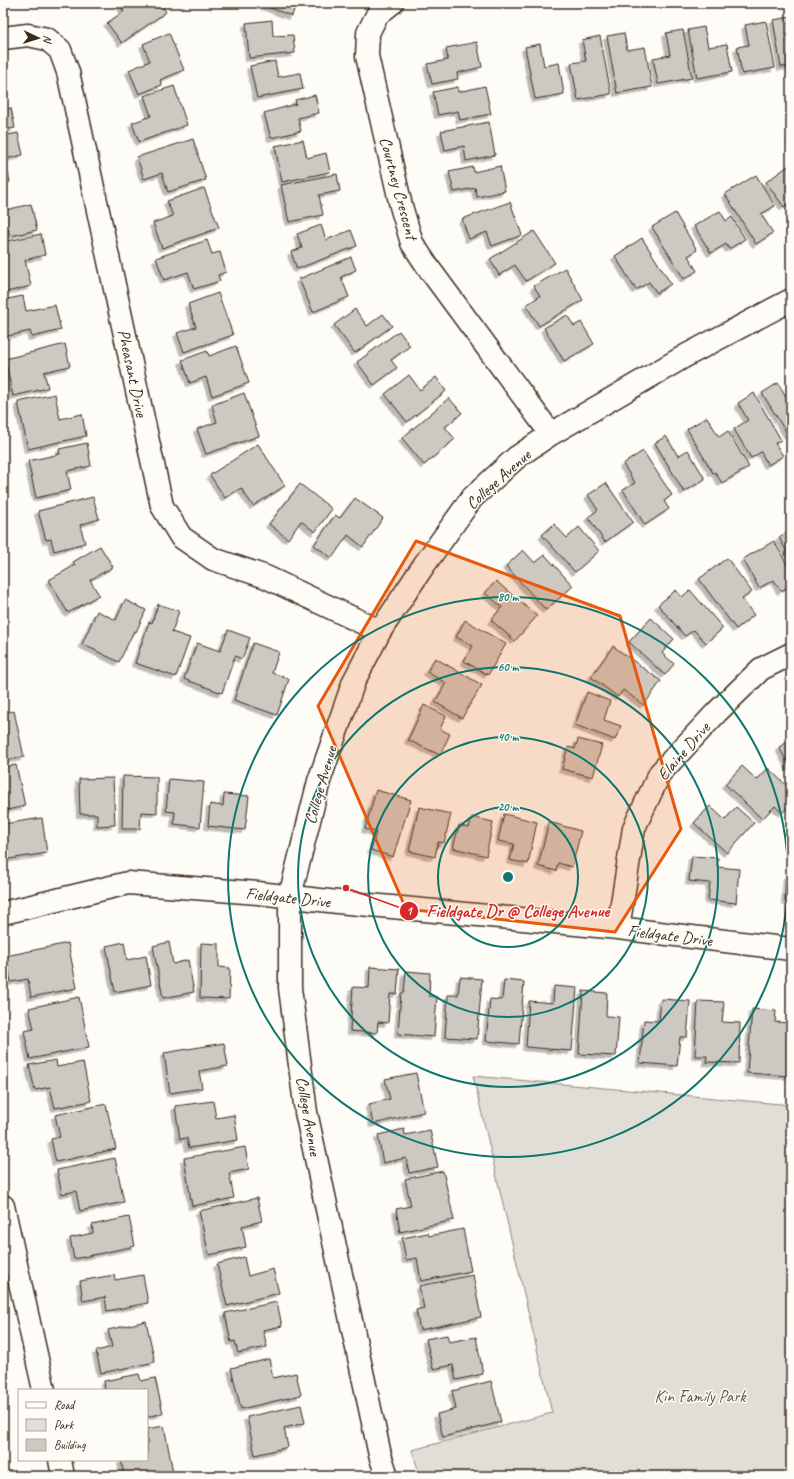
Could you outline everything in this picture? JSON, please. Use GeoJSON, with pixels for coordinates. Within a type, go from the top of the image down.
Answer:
{"type":"FeatureCollection","features":[{"type":"Feature","properties":{"kind":"street","name":"Courtney Crescent"},"geometry":{"type":"LineString","coordinates":[[392,3],[378,15],[368,33],[367,56],[401,206],[412,243],[551,434]]}},
{"type":"Feature","properties":{"kind":"street","name":"Pheasant Drive"},"geometry":{"type":"LineString","coordinates":[[3,38],[28,35],[47,39],[60,50],[68,72],[162,506],[181,537],[213,559],[266,577],[380,631]]}},
{"type":"Feature","properties":{"kind":"street","name":"College Avenue"},"geometry":{"type":"LineString","coordinates":[[387,1476],[380,1455],[306,1112],[290,988],[290,896],[319,781],[354,681],[380,631],[472,498],[517,457],[551,434],[687,355],[791,300]]}},
{"type":"Feature","properties":{"kind":"street","name":"Elaine Drive"},"geometry":{"type":"LineString","coordinates":[[618,928],[634,828],[660,773],[717,712],[761,670],[791,654]]}},
{"type":"Feature","properties":{"kind":"street","name":"Fieldgate Drive"},"geometry":{"type":"LineString","coordinates":[[3,913],[128,883],[290,896],[338,902],[618,928],[791,949]]}},
{"type":"Feature","properties":{"kind":"street"},"geometry":{"type":"LineString","coordinates":[[3,1206],[44,1389]]}},
{"type":"Feature","properties":{"kind":"street"},"geometry":{"type":"LineString","coordinates":[[60,1461],[63,1476]]}},
{"type":"Feature","properties":{"kind":"highlighted area"},"geometry":{"type":"Polygon","coordinates":[[[416,541],[620,616],[681,829],[615,932],[406,909],[318,706],[416,541]]]}},
{"type":"Feature","properties":{"kind":"green space","name":"Kin Family Park"},"geometry":{"type":"Polygon","coordinates":[[[473,1076],[791,1105],[791,1476],[420,1476],[412,1450],[552,1413],[473,1076]]]}},
{"type":"Feature","properties":{"kind":"building"},"geometry":{"type":"Polygon","coordinates":[[[119,3],[160,3],[166,12],[122,43],[107,23],[124,11],[119,3]]]}},
{"type":"Feature","properties":{"kind":"building"},"geometry":{"type":"Polygon","coordinates":[[[257,3],[296,3],[292,16],[257,3]]]}},
{"type":"Feature","properties":{"kind":"building"},"geometry":{"type":"Polygon","coordinates":[[[791,17],[791,66],[781,67],[773,20],[791,17]]]}},
{"type":"Feature","properties":{"kind":"building"},"geometry":{"type":"Polygon","coordinates":[[[272,20],[273,36],[293,35],[295,53],[249,58],[246,23],[272,20]]]}},
{"type":"Feature","properties":{"kind":"building"},"geometry":{"type":"Polygon","coordinates":[[[766,21],[775,68],[742,74],[737,47],[749,45],[745,25],[766,21]]]}},
{"type":"Feature","properties":{"kind":"building"},"geometry":{"type":"Polygon","coordinates":[[[704,27],[708,47],[727,44],[732,72],[697,78],[688,30],[704,27]]]}},
{"type":"Feature","properties":{"kind":"building"},"geometry":{"type":"Polygon","coordinates":[[[683,30],[692,78],[658,84],[653,58],[670,55],[666,33],[683,30]]]}},
{"type":"Feature","properties":{"kind":"building"},"geometry":{"type":"Polygon","coordinates":[[[169,33],[184,70],[160,80],[162,85],[139,94],[129,70],[150,61],[143,44],[169,33]]]}},
{"type":"Feature","properties":{"kind":"building"},"geometry":{"type":"Polygon","coordinates":[[[624,33],[627,50],[645,47],[652,87],[617,93],[607,36],[624,33]]]}},
{"type":"Feature","properties":{"kind":"building"},"geometry":{"type":"Polygon","coordinates":[[[600,36],[611,94],[578,100],[571,63],[586,61],[582,40],[600,36]]]}},
{"type":"Feature","properties":{"kind":"building"},"geometry":{"type":"Polygon","coordinates":[[[477,42],[482,67],[457,73],[458,79],[432,84],[427,64],[448,60],[446,48],[477,42]]]}},
{"type":"Feature","properties":{"kind":"building"},"geometry":{"type":"Polygon","coordinates":[[[540,44],[544,66],[559,63],[564,94],[535,99],[525,47],[540,44]]]}},
{"type":"Feature","properties":{"kind":"building"},"geometry":{"type":"Polygon","coordinates":[[[275,61],[278,77],[300,73],[303,89],[257,98],[250,66],[275,61]]]}},
{"type":"Feature","properties":{"kind":"building"},"geometry":{"type":"Polygon","coordinates":[[[174,86],[187,125],[139,142],[132,123],[151,116],[144,96],[174,86]]]}},
{"type":"Feature","properties":{"kind":"building"},"geometry":{"type":"Polygon","coordinates":[[[485,86],[491,114],[460,120],[458,111],[438,115],[433,92],[458,87],[458,92],[485,86]]]}},
{"type":"Feature","properties":{"kind":"building"},"geometry":{"type":"Polygon","coordinates":[[[315,95],[319,113],[298,118],[301,131],[271,138],[264,113],[296,104],[295,100],[315,95]]]}},
{"type":"Feature","properties":{"kind":"building"},"geometry":{"type":"Polygon","coordinates":[[[11,108],[15,128],[3,130],[3,109],[11,108]]]}},
{"type":"Feature","properties":{"kind":"building"},"geometry":{"type":"Polygon","coordinates":[[[489,122],[495,155],[466,161],[464,146],[445,150],[441,131],[489,122]]]}},
{"type":"Feature","properties":{"kind":"building"},"geometry":{"type":"Polygon","coordinates":[[[18,133],[23,155],[5,159],[10,182],[3,183],[3,136],[18,133]]]}},
{"type":"Feature","properties":{"kind":"building"},"geometry":{"type":"Polygon","coordinates":[[[193,139],[206,180],[168,192],[162,173],[144,179],[137,157],[193,139]]]}},
{"type":"Feature","properties":{"kind":"building"},"geometry":{"type":"Polygon","coordinates":[[[303,140],[307,158],[326,153],[330,172],[282,182],[275,146],[303,140]]]}},
{"type":"Feature","properties":{"kind":"building"},"geometry":{"type":"Polygon","coordinates":[[[791,164],[791,201],[784,207],[766,182],[791,164]]]}},
{"type":"Feature","properties":{"kind":"building"},"geometry":{"type":"Polygon","coordinates":[[[500,166],[505,191],[477,197],[475,188],[454,192],[449,172],[473,167],[474,172],[500,166]]]}},
{"type":"Feature","properties":{"kind":"building"},"geometry":{"type":"Polygon","coordinates":[[[337,174],[340,191],[319,195],[323,215],[289,222],[281,185],[337,174]]]}},
{"type":"Feature","properties":{"kind":"building"},"geometry":{"type":"Polygon","coordinates":[[[756,175],[775,206],[761,214],[773,233],[756,244],[725,194],[756,175]]]}},
{"type":"Feature","properties":{"kind":"building"},"geometry":{"type":"Polygon","coordinates":[[[204,188],[219,228],[162,248],[153,223],[173,216],[167,201],[204,188]]]}},
{"type":"Feature","properties":{"kind":"building"},"geometry":{"type":"Polygon","coordinates":[[[3,196],[6,210],[31,204],[37,230],[10,236],[8,229],[3,230],[3,196]]]}},
{"type":"Feature","properties":{"kind":"building"},"geometry":{"type":"Polygon","coordinates":[[[510,202],[522,235],[492,246],[487,232],[469,239],[462,219],[510,202]]]}},
{"type":"Feature","properties":{"kind":"building"},"geometry":{"type":"Polygon","coordinates":[[[720,211],[726,221],[732,217],[745,239],[729,249],[726,244],[711,253],[694,226],[720,211]]]}},
{"type":"Feature","properties":{"kind":"building"},"geometry":{"type":"Polygon","coordinates":[[[675,213],[697,250],[688,256],[697,271],[684,279],[652,227],[675,213]]]}},
{"type":"Feature","properties":{"kind":"building"},"geometry":{"type":"Polygon","coordinates":[[[321,225],[326,240],[351,230],[357,246],[297,269],[291,252],[302,248],[297,234],[321,225]]]}},
{"type":"Feature","properties":{"kind":"building"},"geometry":{"type":"Polygon","coordinates":[[[534,231],[555,263],[526,281],[515,265],[499,275],[490,259],[534,231]]]}},
{"type":"Feature","properties":{"kind":"building"},"geometry":{"type":"Polygon","coordinates":[[[41,234],[45,255],[25,260],[31,286],[3,293],[3,242],[41,234]]]}},
{"type":"Feature","properties":{"kind":"building"},"geometry":{"type":"Polygon","coordinates":[[[642,238],[671,284],[657,293],[649,282],[636,290],[615,256],[642,238]]]}},
{"type":"Feature","properties":{"kind":"building"},"geometry":{"type":"Polygon","coordinates":[[[207,240],[212,254],[220,252],[226,272],[218,275],[220,281],[194,289],[188,272],[164,280],[156,258],[207,240]]]}},
{"type":"Feature","properties":{"kind":"building"},"geometry":{"type":"Polygon","coordinates":[[[351,257],[356,270],[341,277],[349,297],[313,312],[299,279],[351,257]]]}},
{"type":"Feature","properties":{"kind":"building"},"geometry":{"type":"Polygon","coordinates":[[[565,268],[583,300],[539,326],[526,305],[540,296],[534,286],[565,268]]]}},
{"type":"Feature","properties":{"kind":"building"},"geometry":{"type":"Polygon","coordinates":[[[218,293],[233,335],[184,352],[177,333],[196,327],[188,304],[218,293]]]}},
{"type":"Feature","properties":{"kind":"building"},"geometry":{"type":"Polygon","coordinates":[[[23,296],[26,311],[55,305],[61,330],[32,337],[30,331],[3,337],[3,300],[23,296]]]}},
{"type":"Feature","properties":{"kind":"building"},"geometry":{"type":"Polygon","coordinates":[[[355,309],[367,326],[383,314],[392,326],[355,353],[334,325],[355,309]]]}},
{"type":"Feature","properties":{"kind":"building"},"geometry":{"type":"Polygon","coordinates":[[[567,315],[574,326],[581,322],[594,344],[564,361],[544,328],[567,315]]]}},
{"type":"Feature","properties":{"kind":"building"},"geometry":{"type":"Polygon","coordinates":[[[399,331],[410,346],[391,360],[397,368],[374,385],[357,362],[399,331]]]}},
{"type":"Feature","properties":{"kind":"building"},"geometry":{"type":"Polygon","coordinates":[[[65,344],[70,366],[44,372],[48,388],[13,396],[5,359],[65,344]]]}},
{"type":"Feature","properties":{"kind":"building"},"geometry":{"type":"Polygon","coordinates":[[[236,346],[249,383],[212,396],[206,377],[190,383],[182,360],[207,351],[209,356],[236,346]]]}},
{"type":"Feature","properties":{"kind":"building"},"geometry":{"type":"Polygon","coordinates":[[[409,375],[420,390],[436,377],[446,391],[407,422],[385,394],[409,375]]]}},
{"type":"Feature","properties":{"kind":"building"},"geometry":{"type":"Polygon","coordinates":[[[778,383],[789,403],[791,402],[791,433],[788,435],[762,393],[778,383]]]}},
{"type":"Feature","properties":{"kind":"building"},"geometry":{"type":"Polygon","coordinates":[[[244,393],[259,436],[206,454],[197,429],[217,422],[212,405],[244,393]]]}},
{"type":"Feature","properties":{"kind":"building"},"geometry":{"type":"Polygon","coordinates":[[[754,393],[781,440],[775,443],[783,456],[768,465],[761,452],[751,458],[734,429],[748,420],[738,403],[754,393]]]}},
{"type":"Feature","properties":{"kind":"building"},"geometry":{"type":"Polygon","coordinates":[[[55,394],[60,419],[82,414],[86,436],[28,449],[18,402],[55,394]]]}},
{"type":"Feature","properties":{"kind":"building"},"geometry":{"type":"Polygon","coordinates":[[[449,398],[462,413],[445,427],[455,439],[424,465],[402,438],[449,398]]]}},
{"type":"Feature","properties":{"kind":"building"},"geometry":{"type":"Polygon","coordinates":[[[707,417],[719,437],[728,431],[749,467],[722,483],[715,472],[713,473],[687,429],[707,417]]]}},
{"type":"Feature","properties":{"kind":"building"},"geometry":{"type":"Polygon","coordinates":[[[666,436],[678,456],[688,450],[705,479],[684,492],[655,443],[666,436]]]}},
{"type":"Feature","properties":{"kind":"building"},"geometry":{"type":"Polygon","coordinates":[[[87,443],[91,466],[67,471],[71,490],[36,498],[28,461],[60,454],[59,449],[87,443]]]}},
{"type":"Feature","properties":{"kind":"building"},"geometry":{"type":"Polygon","coordinates":[[[258,444],[285,486],[253,506],[241,488],[225,498],[210,475],[258,444]]]}},
{"type":"Feature","properties":{"kind":"building"},"geometry":{"type":"Polygon","coordinates":[[[643,451],[672,495],[664,501],[669,509],[645,525],[623,490],[635,483],[623,464],[643,451]]]}},
{"type":"Feature","properties":{"kind":"building"},"geometry":{"type":"Polygon","coordinates":[[[606,483],[633,522],[605,542],[588,517],[598,510],[588,495],[606,483]]]}},
{"type":"Feature","properties":{"kind":"building"},"geometry":{"type":"Polygon","coordinates":[[[300,484],[332,509],[315,532],[301,521],[288,539],[269,524],[300,484]]]}},
{"type":"Feature","properties":{"kind":"building"},"geometry":{"type":"Polygon","coordinates":[[[93,497],[99,519],[80,525],[85,543],[54,551],[51,539],[46,540],[38,511],[93,497]]]}},
{"type":"Feature","properties":{"kind":"building"},"geometry":{"type":"Polygon","coordinates":[[[355,498],[383,518],[363,547],[348,535],[332,558],[314,545],[335,515],[340,518],[355,498]]]}},
{"type":"Feature","properties":{"kind":"building"},"geometry":{"type":"Polygon","coordinates":[[[554,524],[567,538],[579,527],[599,551],[575,572],[542,535],[554,524]]]}},
{"type":"Feature","properties":{"kind":"building"},"geometry":{"type":"Polygon","coordinates":[[[791,530],[791,559],[779,537],[791,530]]]}},
{"type":"Feature","properties":{"kind":"building"},"geometry":{"type":"Polygon","coordinates":[[[774,541],[791,572],[791,585],[781,591],[774,580],[759,588],[743,559],[774,541]]]}},
{"type":"Feature","properties":{"kind":"building"},"geometry":{"type":"Polygon","coordinates":[[[100,546],[113,567],[90,580],[99,595],[68,613],[49,580],[75,565],[73,562],[100,546]]]}},
{"type":"Feature","properties":{"kind":"building"},"geometry":{"type":"Polygon","coordinates":[[[523,550],[535,563],[545,555],[573,586],[546,610],[506,566],[523,550]]]}},
{"type":"Feature","properties":{"kind":"building"},"geometry":{"type":"Polygon","coordinates":[[[727,558],[752,592],[742,599],[754,615],[736,629],[699,579],[727,558]]]}},
{"type":"Feature","properties":{"kind":"building"},"geometry":{"type":"Polygon","coordinates":[[[496,581],[537,616],[515,641],[491,620],[502,607],[485,593],[496,581]]]}},
{"type":"Feature","properties":{"kind":"building"},"geometry":{"type":"Polygon","coordinates":[[[676,590],[682,597],[690,590],[723,628],[706,643],[694,630],[685,636],[658,605],[676,590]]]}},
{"type":"Feature","properties":{"kind":"building"},"geometry":{"type":"Polygon","coordinates":[[[125,600],[146,610],[136,632],[134,631],[119,662],[82,644],[97,611],[116,620],[125,600]]]}},
{"type":"Feature","properties":{"kind":"building"},"geometry":{"type":"Polygon","coordinates":[[[158,604],[179,611],[172,632],[190,638],[176,677],[135,663],[149,622],[152,623],[158,604]]]}},
{"type":"Feature","properties":{"kind":"building"},"geometry":{"type":"Polygon","coordinates":[[[651,618],[674,639],[662,653],[674,664],[665,675],[629,642],[651,618]]]}},
{"type":"Feature","properties":{"kind":"building"},"geometry":{"type":"Polygon","coordinates":[[[465,620],[506,644],[488,675],[464,661],[473,646],[456,637],[465,620]]]}},
{"type":"Feature","properties":{"kind":"building"},"geometry":{"type":"Polygon","coordinates":[[[228,630],[250,638],[242,659],[235,656],[222,693],[184,679],[197,643],[220,651],[228,630]]]}},
{"type":"Feature","properties":{"kind":"building"},"geometry":{"type":"Polygon","coordinates":[[[253,643],[279,652],[272,673],[289,679],[277,715],[234,700],[253,643]]]}},
{"type":"Feature","properties":{"kind":"building"},"geometry":{"type":"Polygon","coordinates":[[[613,646],[661,681],[644,705],[623,690],[618,697],[591,677],[613,646]]]}},
{"type":"Feature","properties":{"kind":"building"},"geometry":{"type":"Polygon","coordinates":[[[435,658],[482,685],[462,718],[435,702],[446,683],[427,672],[435,658]]]}},
{"type":"Feature","properties":{"kind":"building"},"geometry":{"type":"Polygon","coordinates":[[[3,688],[6,702],[3,703],[3,688]]]}},
{"type":"Feature","properties":{"kind":"building"},"geometry":{"type":"Polygon","coordinates":[[[587,692],[610,701],[604,720],[621,726],[615,740],[575,725],[587,692]]]}},
{"type":"Feature","properties":{"kind":"building"},"geometry":{"type":"Polygon","coordinates":[[[424,705],[446,716],[440,729],[450,734],[440,755],[408,740],[424,705]]]}},
{"type":"Feature","properties":{"kind":"building"},"geometry":{"type":"Polygon","coordinates":[[[14,711],[24,757],[3,761],[3,713],[14,711]]]}},
{"type":"Feature","properties":{"kind":"building"},"geometry":{"type":"Polygon","coordinates":[[[578,739],[602,745],[593,777],[562,769],[568,747],[575,749],[578,739]]]}},
{"type":"Feature","properties":{"kind":"building"},"geometry":{"type":"Polygon","coordinates":[[[791,740],[791,769],[779,747],[791,740]]]}},
{"type":"Feature","properties":{"kind":"building"},"geometry":{"type":"Polygon","coordinates":[[[16,765],[25,806],[3,811],[3,767],[16,765]]]}},
{"type":"Feature","properties":{"kind":"building"},"geometry":{"type":"Polygon","coordinates":[[[742,766],[757,780],[768,768],[791,790],[791,804],[782,813],[775,806],[762,819],[725,784],[742,766]]]}},
{"type":"Feature","properties":{"kind":"building"},"geometry":{"type":"Polygon","coordinates":[[[123,776],[157,777],[157,813],[141,812],[140,829],[122,829],[123,776]]]}},
{"type":"Feature","properties":{"kind":"building"},"geometry":{"type":"Polygon","coordinates":[[[113,778],[115,825],[97,826],[97,814],[80,814],[79,779],[113,778]]]}},
{"type":"Feature","properties":{"kind":"building"},"geometry":{"type":"Polygon","coordinates":[[[169,779],[204,782],[200,827],[174,824],[175,812],[166,811],[169,779]]]}},
{"type":"Feature","properties":{"kind":"building"},"geometry":{"type":"Polygon","coordinates":[[[376,790],[411,800],[393,857],[371,850],[376,832],[365,829],[376,790]]]}},
{"type":"Feature","properties":{"kind":"building"},"geometry":{"type":"Polygon","coordinates":[[[224,794],[249,796],[245,830],[208,826],[210,804],[223,806],[224,794]]]}},
{"type":"Feature","properties":{"kind":"building"},"geometry":{"type":"Polygon","coordinates":[[[710,806],[725,820],[736,807],[754,823],[727,853],[694,823],[710,806]]]}},
{"type":"Feature","properties":{"kind":"building"},"geometry":{"type":"Polygon","coordinates":[[[419,807],[451,814],[444,843],[438,842],[435,857],[409,851],[419,807]]]}},
{"type":"Feature","properties":{"kind":"building"},"geometry":{"type":"Polygon","coordinates":[[[504,814],[537,822],[528,864],[510,860],[514,844],[498,841],[504,814]]]}},
{"type":"Feature","properties":{"kind":"building"},"geometry":{"type":"Polygon","coordinates":[[[472,817],[493,822],[486,856],[453,848],[459,825],[469,828],[472,817]]]}},
{"type":"Feature","properties":{"kind":"building"},"geometry":{"type":"Polygon","coordinates":[[[42,818],[47,853],[3,860],[3,824],[42,818]]]}},
{"type":"Feature","properties":{"kind":"building"},"geometry":{"type":"Polygon","coordinates":[[[549,822],[581,831],[572,867],[558,863],[556,871],[538,866],[549,822]]]}},
{"type":"Feature","properties":{"kind":"building"},"geometry":{"type":"Polygon","coordinates":[[[692,856],[718,858],[717,867],[739,869],[736,903],[708,900],[710,883],[689,881],[692,856]]]}},
{"type":"Feature","properties":{"kind":"building"},"geometry":{"type":"Polygon","coordinates":[[[787,875],[791,875],[791,902],[785,901],[787,875]]]}},
{"type":"Feature","properties":{"kind":"building"},"geometry":{"type":"Polygon","coordinates":[[[124,942],[127,960],[146,956],[151,985],[115,992],[106,946],[124,942]]]}},
{"type":"Feature","properties":{"kind":"building"},"geometry":{"type":"Polygon","coordinates":[[[169,942],[173,964],[188,960],[194,992],[163,998],[153,946],[169,942]]]}},
{"type":"Feature","properties":{"kind":"building"},"geometry":{"type":"Polygon","coordinates":[[[68,943],[77,988],[31,997],[28,979],[11,982],[6,956],[68,943]]]}},
{"type":"Feature","properties":{"kind":"building"},"geometry":{"type":"Polygon","coordinates":[[[201,943],[219,944],[219,967],[230,968],[229,999],[200,998],[201,943]]]}},
{"type":"Feature","properties":{"kind":"building"},"geometry":{"type":"Polygon","coordinates":[[[370,967],[399,969],[397,994],[390,994],[388,1023],[378,1022],[377,1033],[350,1031],[353,987],[369,988],[370,967]]]}},
{"type":"Feature","properties":{"kind":"building"},"geometry":{"type":"Polygon","coordinates":[[[406,971],[430,973],[429,996],[437,997],[434,1037],[398,1034],[401,993],[404,993],[406,971]]]}},
{"type":"Feature","properties":{"kind":"building"},"geometry":{"type":"Polygon","coordinates":[[[460,977],[482,979],[477,1039],[445,1037],[448,995],[458,995],[460,977]]]}},
{"type":"Feature","properties":{"kind":"building"},"geometry":{"type":"Polygon","coordinates":[[[504,980],[524,982],[519,1044],[486,1041],[490,999],[502,1000],[504,980]]]}},
{"type":"Feature","properties":{"kind":"building"},"geometry":{"type":"Polygon","coordinates":[[[554,986],[577,988],[572,1051],[526,1047],[529,1001],[553,1003],[554,986]]]}},
{"type":"Feature","properties":{"kind":"building"},"geometry":{"type":"Polygon","coordinates":[[[583,991],[607,993],[606,1016],[619,1017],[616,1056],[579,1054],[583,991]]]}},
{"type":"Feature","properties":{"kind":"building"},"geometry":{"type":"Polygon","coordinates":[[[79,997],[89,1047],[30,1059],[24,1031],[34,1029],[29,1008],[79,997]]]}},
{"type":"Feature","properties":{"kind":"building"},"geometry":{"type":"Polygon","coordinates":[[[661,999],[690,1001],[687,1037],[680,1037],[677,1066],[640,1063],[644,1020],[659,1021],[661,999]]]}},
{"type":"Feature","properties":{"kind":"building"},"geometry":{"type":"Polygon","coordinates":[[[698,1001],[724,1002],[722,1022],[740,1023],[739,1063],[706,1062],[707,1056],[695,1056],[698,1001]]]}},
{"type":"Feature","properties":{"kind":"building"},"geometry":{"type":"Polygon","coordinates":[[[752,1009],[776,1011],[775,1022],[791,1023],[790,1076],[747,1073],[752,1009]]]}},
{"type":"Feature","properties":{"kind":"building"},"geometry":{"type":"Polygon","coordinates":[[[224,1043],[228,1066],[199,1071],[202,1088],[170,1093],[164,1053],[224,1043]]]}},
{"type":"Feature","properties":{"kind":"building"},"geometry":{"type":"Polygon","coordinates":[[[56,1060],[57,1067],[83,1062],[91,1101],[55,1108],[50,1087],[35,1090],[29,1065],[56,1060]]]}},
{"type":"Feature","properties":{"kind":"building"},"geometry":{"type":"Polygon","coordinates":[[[416,1073],[424,1112],[373,1124],[369,1104],[390,1099],[385,1079],[416,1073]]]}},
{"type":"Feature","properties":{"kind":"building"},"geometry":{"type":"Polygon","coordinates":[[[213,1101],[216,1118],[234,1115],[238,1140],[189,1148],[187,1138],[180,1139],[175,1106],[213,1101]]]}},
{"type":"Feature","properties":{"kind":"building"},"geometry":{"type":"Polygon","coordinates":[[[106,1104],[116,1149],[56,1162],[51,1139],[60,1137],[55,1115],[106,1104]]]}},
{"type":"Feature","properties":{"kind":"building"},"geometry":{"type":"Polygon","coordinates":[[[404,1129],[405,1135],[430,1130],[438,1167],[409,1173],[406,1158],[383,1163],[378,1135],[404,1129]]]}},
{"type":"Feature","properties":{"kind":"building"},"geometry":{"type":"Polygon","coordinates":[[[245,1147],[249,1169],[229,1173],[234,1198],[192,1206],[184,1158],[245,1147]]]}},
{"type":"Feature","properties":{"kind":"building"},"geometry":{"type":"Polygon","coordinates":[[[115,1158],[124,1202],[80,1211],[76,1191],[62,1194],[57,1170],[115,1158]]]}},
{"type":"Feature","properties":{"kind":"building"},"geometry":{"type":"Polygon","coordinates":[[[443,1171],[454,1220],[400,1232],[396,1209],[411,1206],[405,1179],[443,1171]]]}},
{"type":"Feature","properties":{"kind":"building"},"geometry":{"type":"Polygon","coordinates":[[[257,1198],[262,1221],[242,1226],[246,1247],[209,1255],[199,1211],[257,1198]]]}},
{"type":"Feature","properties":{"kind":"building"},"geometry":{"type":"Polygon","coordinates":[[[129,1217],[135,1246],[74,1259],[70,1238],[93,1233],[92,1225],[129,1217]]]}},
{"type":"Feature","properties":{"kind":"building"},"geometry":{"type":"Polygon","coordinates":[[[463,1229],[471,1271],[421,1281],[417,1258],[406,1260],[402,1238],[428,1233],[429,1236],[463,1229]]]}},
{"type":"Feature","properties":{"kind":"building"},"geometry":{"type":"Polygon","coordinates":[[[244,1257],[248,1276],[273,1269],[279,1293],[227,1306],[217,1264],[244,1257]]]}},
{"type":"Feature","properties":{"kind":"building"},"geometry":{"type":"Polygon","coordinates":[[[114,1275],[115,1280],[143,1275],[148,1303],[107,1311],[105,1297],[83,1301],[80,1281],[114,1275]]]}},
{"type":"Feature","properties":{"kind":"building"},"geometry":{"type":"Polygon","coordinates":[[[473,1275],[481,1317],[420,1330],[416,1310],[424,1308],[419,1286],[473,1275]]]}},
{"type":"Feature","properties":{"kind":"building"},"geometry":{"type":"Polygon","coordinates":[[[277,1302],[282,1326],[263,1330],[267,1347],[238,1353],[235,1341],[231,1342],[225,1313],[277,1302]]]}},
{"type":"Feature","properties":{"kind":"building"},"geometry":{"type":"Polygon","coordinates":[[[146,1321],[155,1362],[101,1373],[96,1351],[112,1347],[108,1330],[146,1321]]]}},
{"type":"Feature","properties":{"kind":"building"},"geometry":{"type":"Polygon","coordinates":[[[447,1335],[449,1342],[476,1337],[483,1374],[456,1380],[453,1365],[433,1369],[426,1339],[447,1335]]]}},
{"type":"Feature","properties":{"kind":"building"},"geometry":{"type":"Polygon","coordinates":[[[269,1359],[273,1378],[296,1373],[301,1395],[241,1409],[231,1368],[269,1359]]]}},
{"type":"Feature","properties":{"kind":"building"},"geometry":{"type":"Polygon","coordinates":[[[139,1374],[141,1381],[155,1378],[163,1413],[148,1417],[148,1389],[105,1389],[104,1381],[139,1374]]]}},
{"type":"Feature","properties":{"kind":"building"},"geometry":{"type":"Polygon","coordinates":[[[491,1381],[501,1422],[443,1437],[437,1414],[456,1409],[452,1391],[491,1381]]]}},
{"type":"Feature","properties":{"kind":"building"},"geometry":{"type":"Polygon","coordinates":[[[301,1405],[305,1423],[284,1428],[288,1447],[255,1455],[247,1417],[301,1405]]]}},
{"type":"Feature","properties":{"kind":"building"},"geometry":{"type":"Polygon","coordinates":[[[164,1426],[173,1472],[152,1476],[124,1476],[121,1461],[148,1461],[148,1429],[164,1426]]]}},
{"type":"Feature","properties":{"kind":"place","name":"Fieldgate Dr @ College Avenue"},"geometry":{"type":"Point","coordinates":[346,888]}}]}
